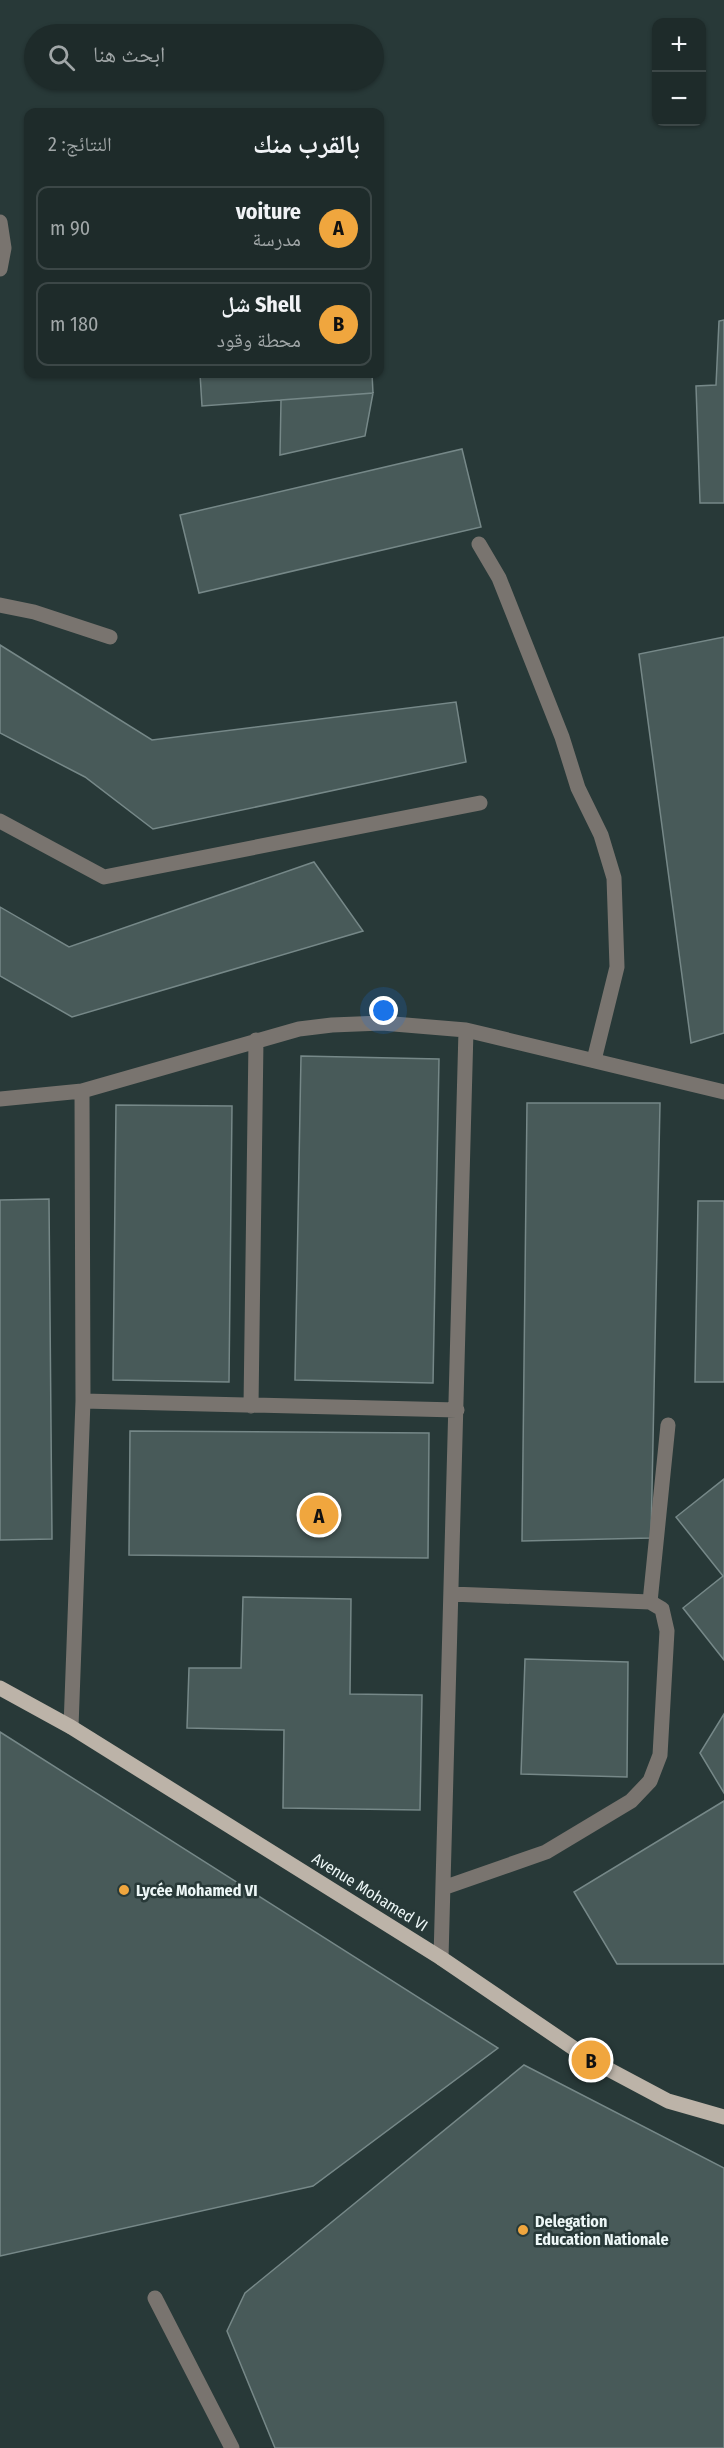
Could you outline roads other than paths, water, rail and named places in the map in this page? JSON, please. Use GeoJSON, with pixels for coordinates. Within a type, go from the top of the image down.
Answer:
{"type":"FeatureCollection","features":[{"type":"Feature","properties":{"kind":"main road","name":"Avenue Mohamed VI"},"geometry":{"type":"LineString","coordinates":[[0,1688],[71,1727],[441,1958],[591,2060],[668,2101],[724,2117]]}},
{"type":"Feature","properties":{"kind":"street"},"geometry":{"type":"LineString","coordinates":[[0,222],[4,248],[0,269]]}},
{"type":"Feature","properties":{"kind":"street"},"geometry":{"type":"LineString","coordinates":[[479,544],[499,578],[562,737],[578,788],[602,835],[614,878],[617,967],[594,1060]]}},
{"type":"Feature","properties":{"kind":"street"},"geometry":{"type":"LineString","coordinates":[[0,605],[34,612],[110,637]]}},
{"type":"Feature","properties":{"kind":"street"},"geometry":{"type":"LineString","coordinates":[[0,821],[104,877],[480,803]]}},
{"type":"Feature","properties":{"kind":"street"},"geometry":{"type":"LineString","coordinates":[[0,1099],[82,1091],[299,1029],[382,1023],[466,1030],[724,1092]]}},
{"type":"Feature","properties":{"kind":"street"},"geometry":{"type":"LineString","coordinates":[[441,1958],[466,1030]]}},
{"type":"Feature","properties":{"kind":"street"},"geometry":{"type":"LineString","coordinates":[[251,1406],[256,1040]]}},
{"type":"Feature","properties":{"kind":"street"},"geometry":{"type":"LineString","coordinates":[[71,1727],[83,1401],[82,1091]]}},
{"type":"Feature","properties":{"kind":"street"},"geometry":{"type":"LineString","coordinates":[[83,1401],[457,1410]]}},
{"type":"Feature","properties":{"kind":"street"},"geometry":{"type":"LineString","coordinates":[[651,1602],[668,1425]]}},
{"type":"Feature","properties":{"kind":"street"},"geometry":{"type":"LineString","coordinates":[[443,1888],[546,1852],[631,1801],[650,1781],[660,1755],[668,1631],[662,1609],[651,1602],[451,1594]]}},
{"type":"Feature","properties":{"kind":"street"},"geometry":{"type":"LineString","coordinates":[[155,2298],[232,2448]]}},
{"type":"Feature","properties":{"kind":"place","name":"voiture"},"geometry":{"type":"Point","coordinates":[319,1515]}},
{"type":"Feature","properties":{"kind":"place","name":"Lycée Mohamed VI"},"geometry":{"type":"Point","coordinates":[124,1890]}},
{"type":"Feature","properties":{"kind":"place","name":"Shell شل"},"geometry":{"type":"Point","coordinates":[591,2060]}},
{"type":"Feature","properties":{"kind":"place","name":"Delegation Education Nationale"},"geometry":{"type":"Point","coordinates":[523,2230]}}]}
